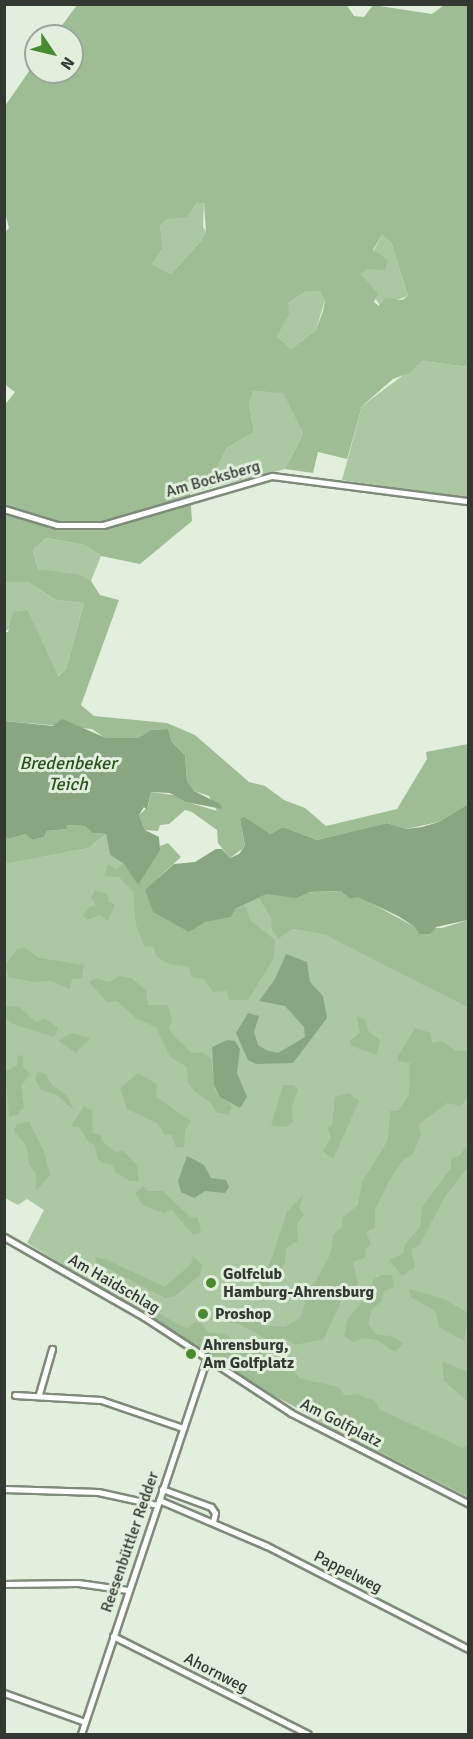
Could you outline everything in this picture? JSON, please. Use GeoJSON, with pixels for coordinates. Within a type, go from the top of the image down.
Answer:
{"type":"FeatureCollection","features":[{"type":"Feature","properties":{"kind":"street","name":"Am Bocksberg"},"geometry":{"type":"LineString","coordinates":[[4,509],[57,525],[95,526],[272,476],[468,501]]}},
{"type":"Feature","properties":{"kind":"street","name":"Am Haidschlag"},"geometry":{"type":"LineString","coordinates":[[4,1237],[144,1317],[207,1358]]}},
{"type":"Feature","properties":{"kind":"street"},"geometry":{"type":"LineString","coordinates":[[39,1394],[52,1349]]}},
{"type":"Feature","properties":{"kind":"street","name":"Reesenbüttler Redder"},"geometry":{"type":"LineString","coordinates":[[81,1734],[207,1358]]}},
{"type":"Feature","properties":{"kind":"street","name":"Am Golfplatz"},"geometry":{"type":"LineString","coordinates":[[207,1358],[333,1437],[468,1503]]}},
{"type":"Feature","properties":{"kind":"street"},"geometry":{"type":"LineString","coordinates":[[15,1395],[39,1394],[101,1400],[183,1428]]}},
{"type":"Feature","properties":{"kind":"street","name":"Pappelweg"},"geometry":{"type":"LineString","coordinates":[[4,1489],[98,1492],[158,1502],[213,1522],[318,1570],[468,1649]]}},
{"type":"Feature","properties":{"kind":"street","name":"Pappelweg"},"geometry":{"type":"LineString","coordinates":[[162,1489],[210,1507],[215,1513],[213,1522]]}},
{"type":"Feature","properties":{"kind":"street"},"geometry":{"type":"LineString","coordinates":[[4,1584],[78,1582],[128,1590]]}},
{"type":"Feature","properties":{"kind":"street","name":"Ahornweg"},"geometry":{"type":"LineString","coordinates":[[112,1636],[308,1734]]}},
{"type":"Feature","properties":{"kind":"street"},"geometry":{"type":"LineString","coordinates":[[4,1693],[85,1722]]}},
{"type":"Feature","properties":{"kind":"shaded area"},"geometry":{"type":"Polygon","coordinates":[[[346,4],[354,16],[364,17],[373,5],[432,14],[444,5],[468,5],[468,367],[422,361],[409,373],[393,379],[362,406],[347,459],[318,452],[313,473],[285,469],[303,434],[283,393],[254,391],[249,403],[254,432],[227,448],[217,468],[190,493],[192,521],[140,564],[101,556],[85,545],[46,538],[33,550],[38,569],[80,575],[91,581],[100,595],[119,600],[81,705],[94,716],[167,723],[195,735],[249,782],[265,786],[284,800],[305,808],[326,826],[397,809],[427,759],[426,752],[468,744],[468,804],[439,822],[406,829],[387,823],[317,840],[283,827],[270,834],[240,819],[245,847],[230,858],[218,843],[217,830],[192,812],[185,810],[169,824],[160,825],[158,831],[145,830],[139,815],[148,807],[151,792],[181,796],[187,802],[217,811],[209,796],[194,791],[187,781],[185,755],[172,742],[168,729],[151,730],[138,738],[105,738],[92,729],[5,721],[5,632],[8,632],[13,612],[28,610],[58,676],[66,669],[84,603],[56,600],[28,582],[5,582],[4,406],[15,392],[4,384],[4,233],[9,228],[4,209],[5,106],[24,78],[24,84],[84,84],[84,24],[63,24],[77,5],[346,4]],[[197,203],[187,217],[168,219],[160,226],[163,248],[152,264],[171,274],[201,241],[206,231],[204,203],[197,203]],[[382,235],[373,250],[388,260],[385,270],[367,269],[361,274],[378,294],[374,302],[379,306],[385,298],[402,300],[408,296],[391,242],[382,235]],[[307,291],[288,303],[289,314],[277,336],[291,349],[316,330],[323,311],[325,301],[320,291],[307,291]]]}},
{"type":"Feature","properties":{"kind":"shaded area"},"geometry":{"type":"Polygon","coordinates":[[[197,203],[204,203],[203,227],[206,231],[201,241],[171,274],[152,264],[163,248],[160,226],[168,219],[193,209],[197,203]]]}},
{"type":"Feature","properties":{"kind":"shaded area"},"geometry":{"type":"Polygon","coordinates":[[[382,235],[391,242],[408,296],[380,306],[361,274],[382,235]]]}},
{"type":"Feature","properties":{"kind":"shaded area"},"geometry":{"type":"Polygon","coordinates":[[[320,290],[325,300],[316,330],[291,349],[277,336],[288,303],[307,291],[320,290]]]}},
{"type":"Feature","properties":{"kind":"shaded area"},"geometry":{"type":"Polygon","coordinates":[[[422,361],[468,367],[468,498],[342,480],[362,406],[422,361]]]}},
{"type":"Feature","properties":{"kind":"shaded area"},"geometry":{"type":"Polygon","coordinates":[[[254,391],[283,392],[303,434],[285,469],[190,493],[217,468],[227,448],[254,432],[249,403],[254,391]]]}},
{"type":"Feature","properties":{"kind":"shaded area"},"geometry":{"type":"Polygon","coordinates":[[[46,538],[85,545],[101,556],[91,581],[38,569],[33,550],[46,538]]]}},
{"type":"Feature","properties":{"kind":"shaded area"},"geometry":{"type":"Polygon","coordinates":[[[5,582],[28,582],[56,600],[84,603],[66,669],[57,676],[28,610],[5,632],[5,582]]]}},
{"type":"Feature","properties":{"kind":"shaded area"},"geometry":{"type":"Polygon","coordinates":[[[66,825],[85,826],[92,833],[106,834],[89,848],[5,864],[5,837],[9,839],[25,834],[32,840],[44,837],[47,831],[66,829],[66,825]]]}},
{"type":"Feature","properties":{"kind":"shaded area","name":"Golfclub Hamburg-Ahrensburg"},"geometry":{"type":"Polygon","coordinates":[[[106,834],[110,855],[124,864],[235,909],[267,894],[292,929],[324,933],[468,1008],[468,1497],[334,1431],[27,1243],[44,1210],[27,1199],[18,1205],[5,1198],[4,864],[89,848],[106,834]]]}},
{"type":"Feature","properties":{"kind":"shaded area"},"geometry":{"type":"Polygon","coordinates":[[[168,843],[181,857],[145,890],[153,912],[189,932],[205,922],[231,917],[235,909],[245,906],[250,920],[275,940],[274,958],[248,1000],[229,1000],[227,991],[213,992],[204,979],[191,977],[189,967],[169,964],[157,957],[153,947],[144,946],[136,925],[133,892],[119,877],[104,876],[108,864],[116,869],[124,864],[138,885],[160,846],[168,843]]]}},
{"type":"Feature","properties":{"kind":"shaded area"},"geometry":{"type":"Polygon","coordinates":[[[95,890],[107,894],[109,902],[115,904],[108,921],[100,915],[87,920],[83,915],[90,906],[96,906],[91,898],[95,890]]]}},
{"type":"Feature","properties":{"kind":"shaded area"},"geometry":{"type":"Polygon","coordinates":[[[341,891],[350,899],[358,896],[415,927],[442,928],[468,920],[468,1008],[324,934],[292,929],[278,939],[272,930],[271,918],[259,898],[267,894],[341,891]]]}},
{"type":"Feature","properties":{"kind":"shaded area"},"geometry":{"type":"Polygon","coordinates":[[[24,948],[40,958],[84,965],[82,978],[72,979],[70,989],[51,981],[33,982],[9,977],[5,965],[17,949],[24,948]]]}},
{"type":"Feature","properties":{"kind":"shaded area"},"geometry":{"type":"Polygon","coordinates":[[[120,976],[131,978],[146,990],[148,1005],[168,1005],[172,1020],[169,1028],[175,1037],[192,1053],[202,1052],[211,1058],[215,1091],[232,1106],[229,1115],[216,1112],[211,1103],[195,1092],[188,1083],[187,1067],[170,1057],[156,1027],[137,1019],[117,1001],[107,1002],[89,982],[96,978],[108,982],[120,976]]]}},
{"type":"Feature","properties":{"kind":"shaded area"},"geometry":{"type":"Polygon","coordinates":[[[5,1006],[19,1007],[36,1022],[44,1018],[58,1028],[54,1037],[13,1024],[5,1018],[5,1006]]]}},
{"type":"Feature","properties":{"kind":"shaded area"},"geometry":{"type":"Polygon","coordinates":[[[356,1016],[365,1019],[369,1032],[380,1040],[377,1055],[351,1046],[350,1041],[360,1032],[356,1016]]]}},
{"type":"Feature","properties":{"kind":"shaded area"},"geometry":{"type":"Polygon","coordinates":[[[415,1028],[431,1033],[432,1043],[442,1041],[456,1051],[468,1050],[468,1097],[461,1106],[447,1103],[419,1124],[421,1135],[413,1154],[402,1161],[388,1183],[375,1210],[375,1227],[366,1232],[371,1244],[365,1250],[366,1257],[353,1262],[358,1284],[343,1297],[324,1339],[295,1345],[286,1339],[266,1339],[239,1324],[225,1322],[225,1316],[246,1307],[255,1318],[270,1326],[285,1327],[300,1318],[305,1304],[303,1294],[316,1281],[331,1253],[333,1235],[342,1227],[343,1217],[358,1205],[362,1182],[388,1140],[390,1111],[398,1111],[409,1095],[410,1063],[398,1061],[398,1056],[415,1028]]]}},
{"type":"Feature","properties":{"kind":"shaded area"},"geometry":{"type":"Polygon","coordinates":[[[72,1033],[90,1038],[76,1053],[58,1041],[72,1033]]]}},
{"type":"Feature","properties":{"kind":"shaded area"},"geometry":{"type":"Polygon","coordinates":[[[18,1055],[23,1056],[23,1067],[30,1074],[21,1086],[24,1107],[17,1115],[9,1117],[5,1071],[17,1065],[18,1055]]]}},
{"type":"Feature","properties":{"kind":"shaded area"},"geometry":{"type":"Polygon","coordinates":[[[38,1072],[46,1074],[52,1085],[66,1095],[74,1110],[57,1095],[41,1090],[35,1078],[38,1072]]]}},
{"type":"Feature","properties":{"kind":"shaded area"},"geometry":{"type":"Polygon","coordinates":[[[138,1073],[157,1084],[156,1097],[191,1121],[185,1130],[184,1148],[176,1147],[171,1135],[164,1134],[158,1124],[127,1109],[120,1088],[138,1073]]]}},
{"type":"Feature","properties":{"kind":"shaded area"},"geometry":{"type":"Polygon","coordinates":[[[283,1085],[294,1085],[298,1090],[292,1106],[293,1122],[286,1127],[271,1126],[283,1085]]]}},
{"type":"Feature","properties":{"kind":"shaded area"},"geometry":{"type":"Polygon","coordinates":[[[349,1093],[359,1101],[333,1159],[323,1151],[331,1137],[327,1128],[332,1125],[335,1097],[349,1093]]]}},
{"type":"Feature","properties":{"kind":"shaded area"},"geometry":{"type":"Polygon","coordinates":[[[84,1106],[92,1110],[93,1133],[101,1135],[102,1141],[115,1152],[124,1151],[137,1166],[139,1181],[130,1181],[115,1172],[113,1165],[103,1163],[97,1158],[95,1145],[89,1143],[79,1127],[71,1126],[84,1106]]]}},
{"type":"Feature","properties":{"kind":"shaded area"},"geometry":{"type":"Polygon","coordinates":[[[29,1121],[44,1152],[50,1175],[36,1191],[36,1173],[29,1165],[27,1147],[14,1131],[17,1124],[29,1121]]]}},
{"type":"Feature","properties":{"kind":"shaded area"},"geometry":{"type":"Polygon","coordinates":[[[468,1144],[468,1167],[444,1198],[419,1246],[411,1249],[415,1267],[402,1276],[389,1260],[403,1254],[405,1244],[420,1227],[422,1207],[451,1168],[451,1159],[460,1155],[468,1144]]]}},
{"type":"Feature","properties":{"kind":"shaded area"},"geometry":{"type":"Polygon","coordinates":[[[143,1186],[148,1191],[163,1191],[190,1217],[198,1218],[201,1232],[193,1235],[172,1210],[163,1213],[143,1205],[135,1193],[143,1186]]]}},
{"type":"Feature","properties":{"kind":"shaded area"},"geometry":{"type":"Polygon","coordinates":[[[303,1195],[299,1208],[304,1214],[297,1224],[298,1241],[286,1248],[285,1263],[273,1282],[250,1300],[247,1296],[251,1289],[258,1287],[272,1258],[287,1212],[303,1195]]]}},
{"type":"Feature","properties":{"kind":"shaded area"},"geometry":{"type":"Polygon","coordinates":[[[193,1256],[202,1265],[200,1275],[175,1296],[165,1298],[95,1262],[96,1257],[105,1259],[165,1287],[191,1264],[193,1256]]]}},
{"type":"Feature","properties":{"kind":"shaded area"},"geometry":{"type":"Polygon","coordinates":[[[381,1275],[392,1275],[394,1287],[383,1292],[382,1301],[372,1309],[368,1324],[377,1335],[391,1336],[403,1343],[395,1352],[377,1340],[363,1338],[353,1342],[344,1336],[347,1320],[368,1294],[373,1280],[381,1275]]]}},
{"type":"Feature","properties":{"kind":"shaded area"},"geometry":{"type":"Polygon","coordinates":[[[88,1276],[188,1329],[194,1322],[202,1324],[208,1332],[224,1334],[253,1350],[263,1350],[266,1363],[274,1360],[288,1364],[299,1378],[339,1387],[345,1396],[357,1394],[375,1401],[379,1409],[462,1448],[468,1445],[468,1497],[274,1396],[86,1278],[88,1276]]]}},
{"type":"Feature","properties":{"kind":"shaded area"},"geometry":{"type":"Polygon","coordinates":[[[409,1289],[444,1299],[468,1313],[464,1341],[439,1327],[436,1312],[411,1297],[409,1289]]]}},
{"type":"Feature","properties":{"kind":"shaded area"},"geometry":{"type":"Polygon","coordinates":[[[442,1361],[468,1372],[468,1402],[444,1381],[442,1361]]]}},
{"type":"Feature","properties":{"kind":"water","name":"Bredenbeker Teich"},"geometry":{"type":"Polygon","coordinates":[[[62,719],[106,738],[138,738],[151,730],[168,729],[172,742],[185,755],[187,781],[194,791],[220,804],[222,809],[186,802],[170,793],[151,792],[147,810],[144,807],[139,815],[145,830],[159,837],[160,850],[138,885],[124,864],[110,855],[106,834],[92,833],[85,826],[67,825],[66,829],[47,831],[44,837],[32,840],[25,834],[9,839],[4,837],[5,721],[53,726],[62,719]]]}},
{"type":"Feature","properties":{"kind":"water"},"geometry":{"type":"Polygon","coordinates":[[[468,804],[468,920],[436,927],[430,934],[419,934],[415,927],[398,916],[358,897],[350,899],[341,891],[310,892],[296,898],[267,894],[235,909],[231,917],[205,922],[189,932],[153,912],[145,890],[174,864],[195,862],[216,849],[222,849],[230,858],[239,854],[245,846],[240,819],[244,817],[270,834],[283,827],[317,840],[387,823],[406,829],[422,827],[439,822],[468,804]]]}},
{"type":"Feature","properties":{"kind":"water"},"geometry":{"type":"Polygon","coordinates":[[[286,954],[307,962],[310,982],[323,996],[327,1018],[293,1063],[256,1064],[248,1060],[236,1033],[248,1013],[259,1016],[254,1032],[258,1045],[266,1050],[278,1053],[305,1037],[304,1027],[285,1006],[259,1001],[275,979],[286,954]]]}},
{"type":"Feature","properties":{"kind":"water"},"geometry":{"type":"Polygon","coordinates":[[[227,1040],[235,1041],[240,1049],[237,1073],[247,1097],[240,1108],[220,1097],[214,1085],[212,1047],[227,1040]]]}},
{"type":"Feature","properties":{"kind":"water"},"geometry":{"type":"Polygon","coordinates":[[[187,1156],[204,1165],[211,1178],[226,1180],[229,1187],[225,1193],[205,1191],[194,1198],[181,1192],[178,1181],[187,1156]]]}},
{"type":"Feature","properties":{"kind":"place","name":"Golfclub Hamburg-Ahrensburg"},"geometry":{"type":"Point","coordinates":[211,1283]}},
{"type":"Feature","properties":{"kind":"place","name":"Proshop"},"geometry":{"type":"Point","coordinates":[203,1314]}},
{"type":"Feature","properties":{"kind":"place","name":"Ahrensburg, Am Golfplatz"},"geometry":{"type":"Point","coordinates":[191,1354]}}]}
